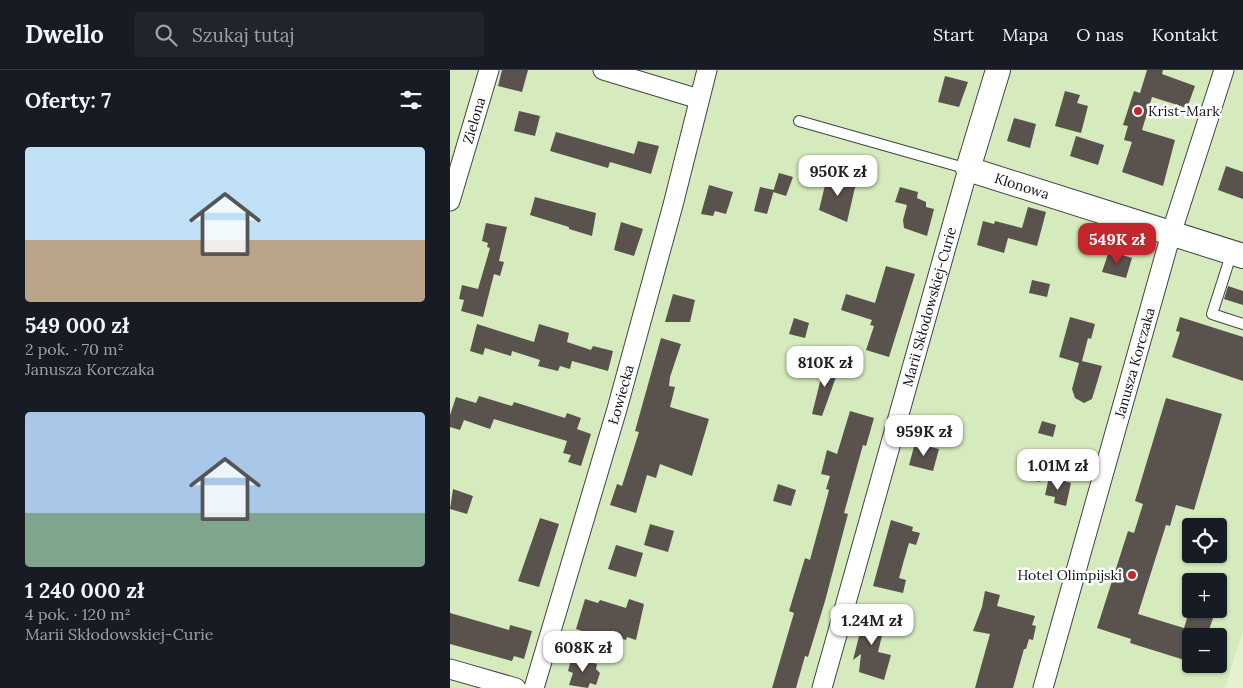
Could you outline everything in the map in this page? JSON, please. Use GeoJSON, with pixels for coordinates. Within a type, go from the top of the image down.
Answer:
{"type":"FeatureCollection","features":[{"type":"Feature","properties":{"kind":"street","name":"Zielona"},"geometry":{"type":"LineString","coordinates":[[450,201],[489,70]]}},
{"type":"Feature","properties":{"kind":"street"},"geometry":{"type":"LineString","coordinates":[[603,70],[699,100]]}},
{"type":"Feature","properties":{"kind":"street","name":"Łowiecka"},"geometry":{"type":"LineString","coordinates":[[534,688],[617,410],[673,205],[707,70]]}},
{"type":"Feature","properties":{"kind":"street","name":"Marii Skłodowskiej-Curie"},"geometry":{"type":"LineString","coordinates":[[822,688],[968,169],[998,70]]}},
{"type":"Feature","properties":{"kind":"street","name":"Janusza Korczaka"},"geometry":{"type":"LineString","coordinates":[[1043,688],[1171,234],[1224,70]]}},
{"type":"Feature","properties":{"kind":"street","name":"Klonowa"},"geometry":{"type":"LineString","coordinates":[[968,169],[1237,254]]}},
{"type":"Feature","properties":{"kind":"street"},"geometry":{"type":"LineString","coordinates":[[455,676],[516,688]]}},
{"type":"Feature","properties":{"kind":"lane","name":"Klonowa"},"geometry":{"type":"LineString","coordinates":[[799,121],[968,169]]}},
{"type":"Feature","properties":{"kind":"lane"},"geometry":{"type":"LineString","coordinates":[[1237,254],[1212,314],[1243,324]]}},
{"type":"Feature","properties":{"kind":"green space"},"geometry":{"type":"Polygon","coordinates":[[[450,70],[1243,70],[1243,688],[450,688],[450,70]]]}},
{"type":"Feature","properties":{"kind":"green space"},"geometry":{"type":"Polygon","coordinates":[[[1243,630],[1243,688],[1225,688],[1243,630]]]}},
{"type":"Feature","properties":{"kind":"building"},"geometry":{"type":"Polygon","coordinates":[[[502,70],[528,70],[522,92],[498,86],[502,70]]]}},
{"type":"Feature","properties":{"kind":"building"},"geometry":{"type":"Polygon","coordinates":[[[1147,70],[1163,70],[1162,74],[1195,86],[1187,108],[1152,97],[1142,130],[1175,140],[1163,186],[1122,172],[1132,142],[1124,140],[1128,126],[1123,125],[1134,91],[1140,93],[1147,70]]]}},
{"type":"Feature","properties":{"kind":"building"},"geometry":{"type":"Polygon","coordinates":[[[945,76],[968,82],[959,107],[938,102],[945,76]]]}},
{"type":"Feature","properties":{"kind":"building"},"geometry":{"type":"Polygon","coordinates":[[[1065,91],[1080,95],[1077,103],[1088,106],[1081,133],[1055,126],[1065,91]]]}},
{"type":"Feature","properties":{"kind":"building"},"geometry":{"type":"Polygon","coordinates":[[[519,111],[540,116],[535,136],[514,131],[519,111]]]}},
{"type":"Feature","properties":{"kind":"building"},"geometry":{"type":"Polygon","coordinates":[[[1014,118],[1036,124],[1030,148],[1007,141],[1014,118]]]}},
{"type":"Feature","properties":{"kind":"building"},"geometry":{"type":"Polygon","coordinates":[[[556,132],[634,154],[638,141],[659,146],[651,174],[610,162],[608,168],[550,151],[556,132]]]}},
{"type":"Feature","properties":{"kind":"building"},"geometry":{"type":"Polygon","coordinates":[[[1076,136],[1104,145],[1098,165],[1070,156],[1076,136]]]}},
{"type":"Feature","properties":{"kind":"building"},"geometry":{"type":"Polygon","coordinates":[[[1226,166],[1243,172],[1243,199],[1218,190],[1226,166]]]}},
{"type":"Feature","properties":{"kind":"building"},"geometry":{"type":"Polygon","coordinates":[[[779,173],[793,177],[786,196],[773,192],[779,173]]]}},
{"type":"Feature","properties":{"kind":"building"},"geometry":{"type":"Polygon","coordinates":[[[844,176],[856,183],[847,222],[819,210],[827,177],[844,176]]]}},
{"type":"Feature","properties":{"kind":"building"},"geometry":{"type":"Polygon","coordinates":[[[709,185],[733,192],[726,214],[715,211],[713,216],[701,214],[709,185]]]}},
{"type":"Feature","properties":{"kind":"building"},"geometry":{"type":"Polygon","coordinates":[[[760,187],[774,190],[767,214],[754,211],[760,187]]]}},
{"type":"Feature","properties":{"kind":"building"},"geometry":{"type":"Polygon","coordinates":[[[900,187],[918,192],[917,198],[926,202],[926,207],[934,209],[927,236],[904,228],[903,220],[907,205],[895,202],[900,187]]]}},
{"type":"Feature","properties":{"kind":"building"},"geometry":{"type":"Polygon","coordinates":[[[535,197],[596,213],[592,236],[530,215],[535,197]]]}},
{"type":"Feature","properties":{"kind":"building"},"geometry":{"type":"Polygon","coordinates":[[[1028,207],[1046,212],[1037,246],[1008,238],[1004,253],[977,245],[983,221],[994,224],[995,221],[1022,228],[1028,207]]]}},
{"type":"Feature","properties":{"kind":"building"},"geometry":{"type":"Polygon","coordinates":[[[621,222],[643,229],[634,256],[614,250],[621,222]]]}},
{"type":"Feature","properties":{"kind":"building"},"geometry":{"type":"Polygon","coordinates":[[[486,223],[507,227],[499,261],[504,262],[500,276],[494,274],[483,317],[461,311],[464,300],[459,299],[462,285],[478,289],[490,248],[487,247],[488,243],[482,241],[486,223]]]}},
{"type":"Feature","properties":{"kind":"building"},"geometry":{"type":"Polygon","coordinates":[[[1109,251],[1132,258],[1126,278],[1102,272],[1109,251]]]}},
{"type":"Feature","properties":{"kind":"building"},"geometry":{"type":"Polygon","coordinates":[[[886,266],[915,274],[889,357],[866,350],[874,326],[870,325],[872,320],[841,310],[846,294],[875,303],[886,266]]]}},
{"type":"Feature","properties":{"kind":"building"},"geometry":{"type":"Polygon","coordinates":[[[1032,280],[1050,284],[1047,297],[1029,293],[1032,280]]]}},
{"type":"Feature","properties":{"kind":"building"},"geometry":{"type":"Polygon","coordinates":[[[1228,286],[1243,291],[1243,305],[1224,299],[1228,286]]]}},
{"type":"Feature","properties":{"kind":"building"},"geometry":{"type":"Polygon","coordinates":[[[673,294],[695,300],[690,322],[665,322],[673,294]]]}},
{"type":"Feature","properties":{"kind":"building"},"geometry":{"type":"Polygon","coordinates":[[[1070,317],[1095,324],[1091,339],[1088,338],[1082,361],[1102,366],[1092,399],[1084,403],[1075,398],[1072,389],[1079,363],[1059,357],[1070,317]]]}},
{"type":"Feature","properties":{"kind":"building"},"geometry":{"type":"Polygon","coordinates":[[[1180,317],[1243,337],[1243,381],[1172,357],[1180,332],[1176,331],[1180,317]]]}},
{"type":"Feature","properties":{"kind":"building"},"geometry":{"type":"Polygon","coordinates":[[[794,318],[809,323],[805,338],[789,334],[794,318]]]}},
{"type":"Feature","properties":{"kind":"building"},"geometry":{"type":"Polygon","coordinates":[[[477,324],[534,342],[539,324],[569,333],[567,342],[591,350],[593,346],[613,351],[608,371],[572,361],[570,369],[560,366],[558,371],[538,366],[540,360],[512,351],[511,356],[485,348],[483,355],[470,351],[477,324]]]}},
{"type":"Feature","properties":{"kind":"building"},"geometry":{"type":"Polygon","coordinates":[[[661,338],[681,344],[670,377],[669,386],[675,387],[670,407],[709,419],[692,476],[660,464],[656,478],[647,475],[636,513],[610,505],[617,484],[622,486],[639,432],[635,431],[661,338]]]}},
{"type":"Feature","properties":{"kind":"building"},"geometry":{"type":"Polygon","coordinates":[[[825,362],[840,366],[822,416],[812,414],[825,362]]]}},
{"type":"Feature","properties":{"kind":"building"},"geometry":{"type":"Polygon","coordinates":[[[479,396],[512,406],[514,402],[565,418],[567,413],[581,418],[577,429],[591,434],[581,466],[568,462],[571,455],[563,453],[567,441],[494,419],[490,429],[464,420],[460,430],[450,427],[450,415],[456,397],[476,403],[479,396]]]}},
{"type":"Feature","properties":{"kind":"building"},"geometry":{"type":"Polygon","coordinates":[[[1166,398],[1222,414],[1194,510],[1176,505],[1170,526],[1166,525],[1138,614],[1184,628],[1182,628],[1182,659],[1130,643],[1131,639],[1097,628],[1128,531],[1134,533],[1143,504],[1135,501],[1166,398]]]}},
{"type":"Feature","properties":{"kind":"building"},"geometry":{"type":"Polygon","coordinates":[[[850,411],[874,418],[866,446],[863,445],[844,513],[848,514],[825,601],[808,657],[805,656],[796,688],[772,688],[794,613],[789,611],[805,558],[810,560],[829,490],[826,489],[830,476],[821,474],[827,450],[837,454],[850,411]]]}},
{"type":"Feature","properties":{"kind":"building"},"geometry":{"type":"Polygon","coordinates":[[[1042,421],[1056,425],[1053,437],[1038,433],[1042,421]]]}},
{"type":"Feature","properties":{"kind":"building"},"geometry":{"type":"Polygon","coordinates":[[[915,443],[939,449],[933,471],[909,465],[915,443]]]}},
{"type":"Feature","properties":{"kind":"building"},"geometry":{"type":"Polygon","coordinates":[[[1030,462],[1045,466],[1040,482],[1026,478],[1030,462]]]}},
{"type":"Feature","properties":{"kind":"building"},"geometry":{"type":"Polygon","coordinates":[[[1049,477],[1071,483],[1066,506],[1054,503],[1055,497],[1045,495],[1049,477]]]}},
{"type":"Feature","properties":{"kind":"building"},"geometry":{"type":"Polygon","coordinates":[[[778,484],[796,490],[791,506],[773,501],[778,484]]]}},
{"type":"Feature","properties":{"kind":"building"},"geometry":{"type":"Polygon","coordinates":[[[453,489],[473,496],[467,514],[450,509],[453,489]]]}},
{"type":"Feature","properties":{"kind":"building"},"geometry":{"type":"Polygon","coordinates":[[[540,518],[559,524],[539,587],[518,581],[540,518]]]}},
{"type":"Feature","properties":{"kind":"building"},"geometry":{"type":"Polygon","coordinates":[[[891,520],[913,527],[912,531],[920,533],[916,545],[909,543],[904,560],[899,578],[906,580],[903,593],[873,586],[891,520]]]}},
{"type":"Feature","properties":{"kind":"building"},"geometry":{"type":"Polygon","coordinates":[[[650,524],[674,531],[668,552],[644,545],[650,524]]]}},
{"type":"Feature","properties":{"kind":"building"},"geometry":{"type":"Polygon","coordinates":[[[616,545],[643,553],[636,577],[608,569],[616,545]]]}},
{"type":"Feature","properties":{"kind":"building"},"geometry":{"type":"Polygon","coordinates":[[[985,591],[1000,595],[997,606],[1035,616],[1032,625],[1036,626],[1033,640],[1029,639],[1026,649],[1024,649],[1013,688],[975,688],[990,634],[973,631],[982,607],[985,591]]]}},
{"type":"Feature","properties":{"kind":"building"},"geometry":{"type":"Polygon","coordinates":[[[585,599],[598,603],[600,600],[626,608],[629,599],[644,604],[636,640],[627,637],[626,640],[598,632],[597,636],[576,629],[585,599]]]}},
{"type":"Feature","properties":{"kind":"building"},"geometry":{"type":"Polygon","coordinates":[[[866,609],[887,615],[878,652],[891,655],[884,680],[859,672],[861,654],[853,660],[866,609]]]}},
{"type":"Feature","properties":{"kind":"building"},"geometry":{"type":"Polygon","coordinates":[[[450,613],[509,630],[510,625],[532,631],[524,659],[514,656],[512,661],[450,644],[450,613]]]}},
{"type":"Feature","properties":{"kind":"building"},"geometry":{"type":"Polygon","coordinates":[[[1187,618],[1213,618],[1210,628],[1184,628],[1187,618]]]}},
{"type":"Feature","properties":{"kind":"building"},"geometry":{"type":"Polygon","coordinates":[[[572,656],[597,664],[596,669],[600,673],[596,685],[590,683],[588,688],[569,685],[573,673],[568,671],[572,656]]]}},
{"type":"Feature","properties":{"kind":"place","name":"Krist-Mark"},"geometry":{"type":"Point","coordinates":[1138,111]}},
{"type":"Feature","properties":{"kind":"place","name":"Hotel Olimpijski"},"geometry":{"type":"Point","coordinates":[1132,575]}}]}
